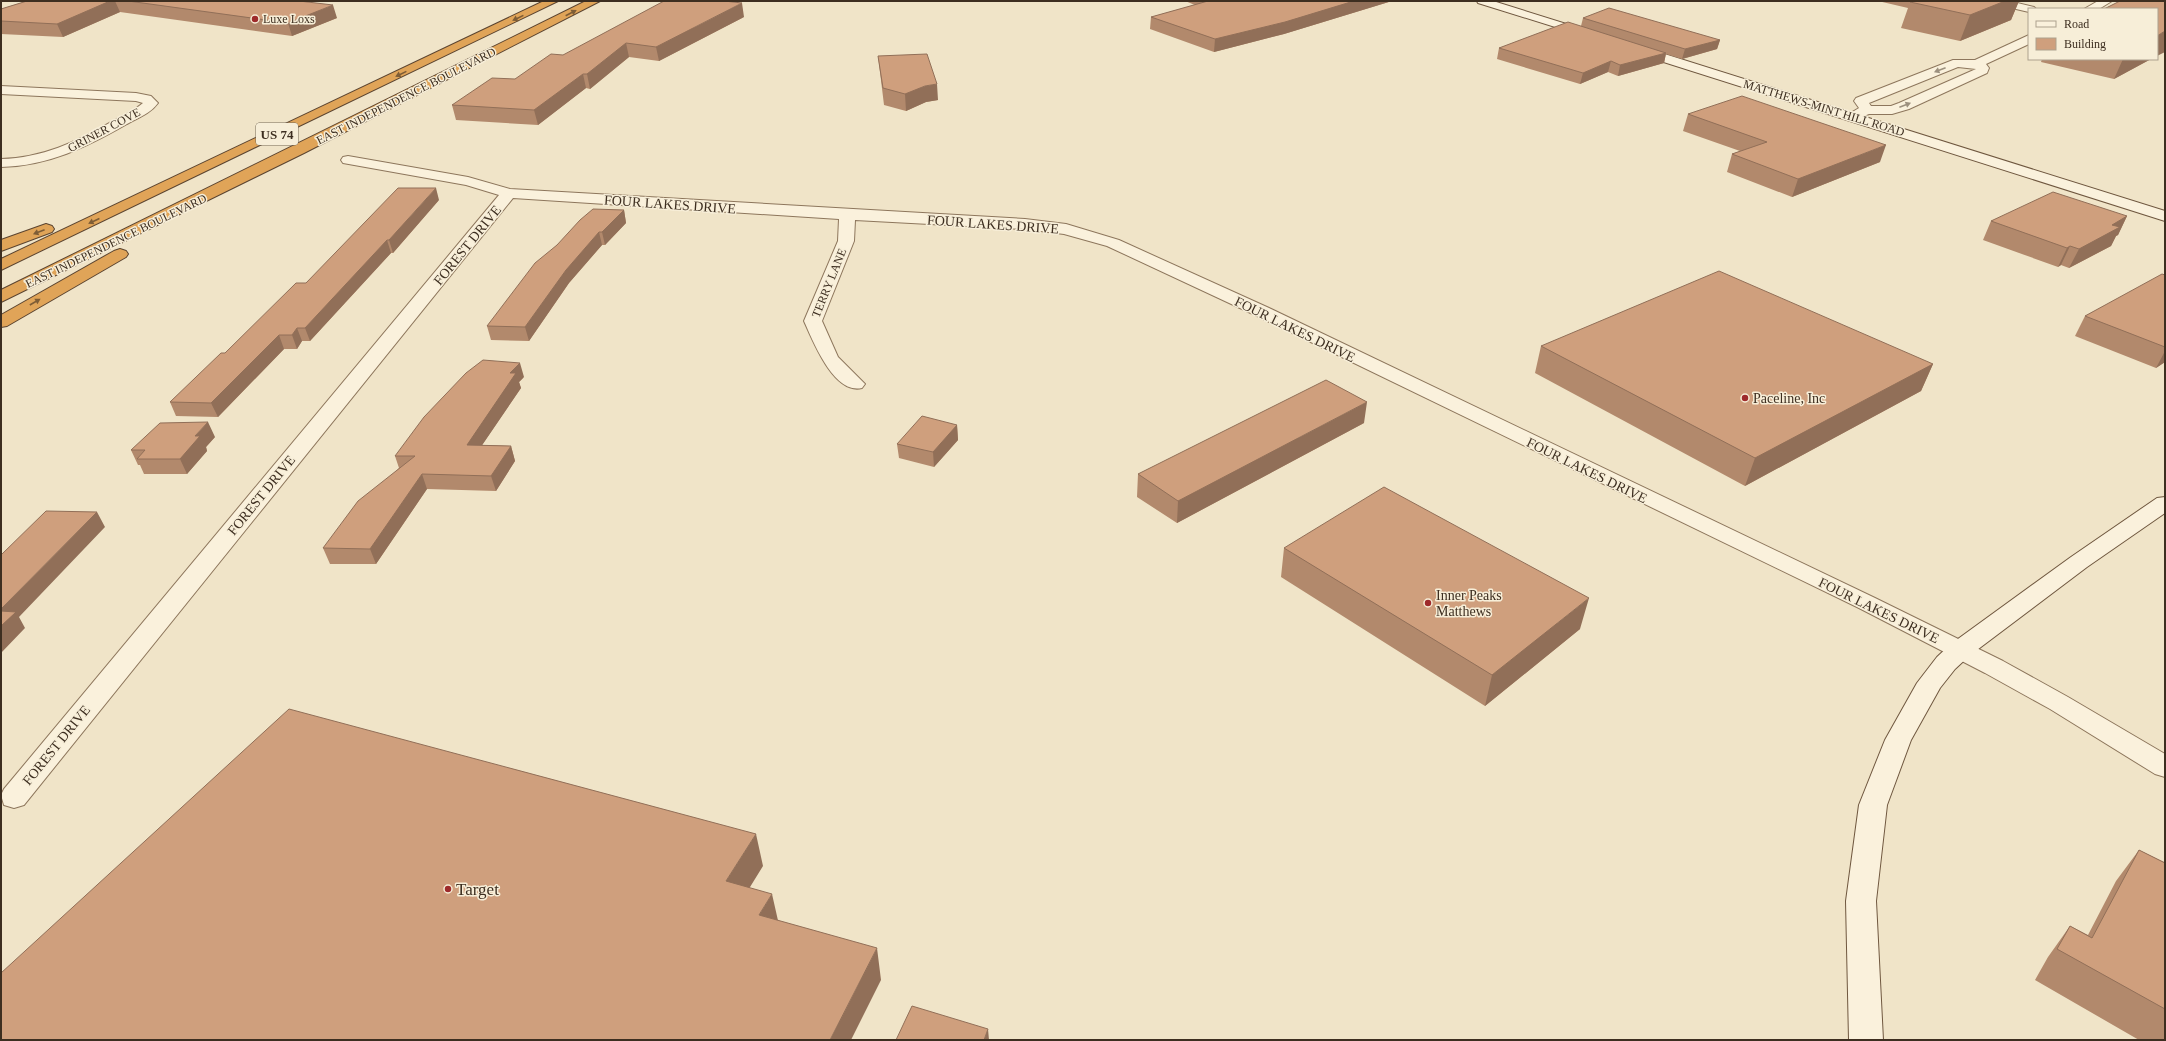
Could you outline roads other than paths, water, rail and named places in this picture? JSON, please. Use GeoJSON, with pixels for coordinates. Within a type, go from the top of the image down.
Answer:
{"type":"FeatureCollection","features":[{"type":"Feature","properties":{"kind":"highway","name":"EAST INDEPENDENCE BOULEVARD"},"geometry":{"type":"LineString","coordinates":[[1,265],[307,120],[553,1]]}},
{"type":"Feature","properties":{"kind":"highway","name":"EAST INDEPENDENCE BOULEVARD"},"geometry":{"type":"LineString","coordinates":[[1,297],[299,150],[595,1]]}},
{"type":"Feature","properties":{"kind":"highway"},"geometry":{"type":"LineString","coordinates":[[1,246],[41,232],[307,120]]}},
{"type":"Feature","properties":{"kind":"highway"},"geometry":{"type":"LineString","coordinates":[[1,322],[299,150]]}},
{"type":"Feature","properties":{"kind":"street"},"geometry":{"type":"LineString","coordinates":[[1482,1],[1596,37]]}},
{"type":"Feature","properties":{"kind":"street"},"geometry":{"type":"LineString","coordinates":[[1994,1],[2028,9]]}},
{"type":"Feature","properties":{"kind":"street"},"geometry":{"type":"LineString","coordinates":[[2092,8],[2107,1]]}},
{"type":"Feature","properties":{"kind":"street"},"geometry":{"type":"LineString","coordinates":[[1867,110],[1861,101],[1872,96],[1958,64],[1977,64],[2028,39]]}},
{"type":"Feature","properties":{"kind":"street","name":"MATTHEWS-MINT HILL ROAD"},"geometry":{"type":"LineString","coordinates":[[1625,46],[2165,216]]}},
{"type":"Feature","properties":{"kind":"street"},"geometry":{"type":"LineString","coordinates":[[1851,116],[1867,110],[1892,110],[1904,106],[1983,70],[1983,68],[1977,64]]}},
{"type":"Feature","properties":{"kind":"street","name":"GRINER COVE"},"geometry":{"type":"LineString","coordinates":[[1,90],[136,97],[146,99],[150,103],[144,109],[58,155],[27,163],[1,163]]}},
{"type":"Feature","properties":{"kind":"street","name":"FOUR LAKES DRIVE"},"geometry":{"type":"LineString","coordinates":[[348,160],[468,181],[509,193],[847,215],[1025,224],[1066,229],[1113,243],[1263,312],[1960,650],[2059,703],[2165,767]]}},
{"type":"Feature","properties":{"kind":"street","name":"FOREST DRIVE"},"geometry":{"type":"LineString","coordinates":[[14,797],[509,193]]}},
{"type":"Feature","properties":{"kind":"street","name":"TERRY LANE"},"geometry":{"type":"LineString","coordinates":[[847,215],[846,241],[813,321],[830,359],[855,384]]}},
{"type":"Feature","properties":{"kind":"street"},"geometry":{"type":"LineString","coordinates":[[1866,1040],[1861,901],[1873,805],[1898,740],[1930,683],[1946,663],[1960,650],[2079,562],[2165,503]]}},
{"type":"Feature","properties":{"kind":"place","name":"Luxe Loxs"},"geometry":{"type":"Point","coordinates":[255,19]}},
{"type":"Feature","properties":{"kind":"place","name":"Paceline, Inc"},"geometry":{"type":"Point","coordinates":[1745,398]}},
{"type":"Feature","properties":{"kind":"place","name":"Inner Peaks Matthews"},"geometry":{"type":"Point","coordinates":[1428,603]}},
{"type":"Feature","properties":{"kind":"place","name":"Target"},"geometry":{"type":"Point","coordinates":[448,889]}}]}
